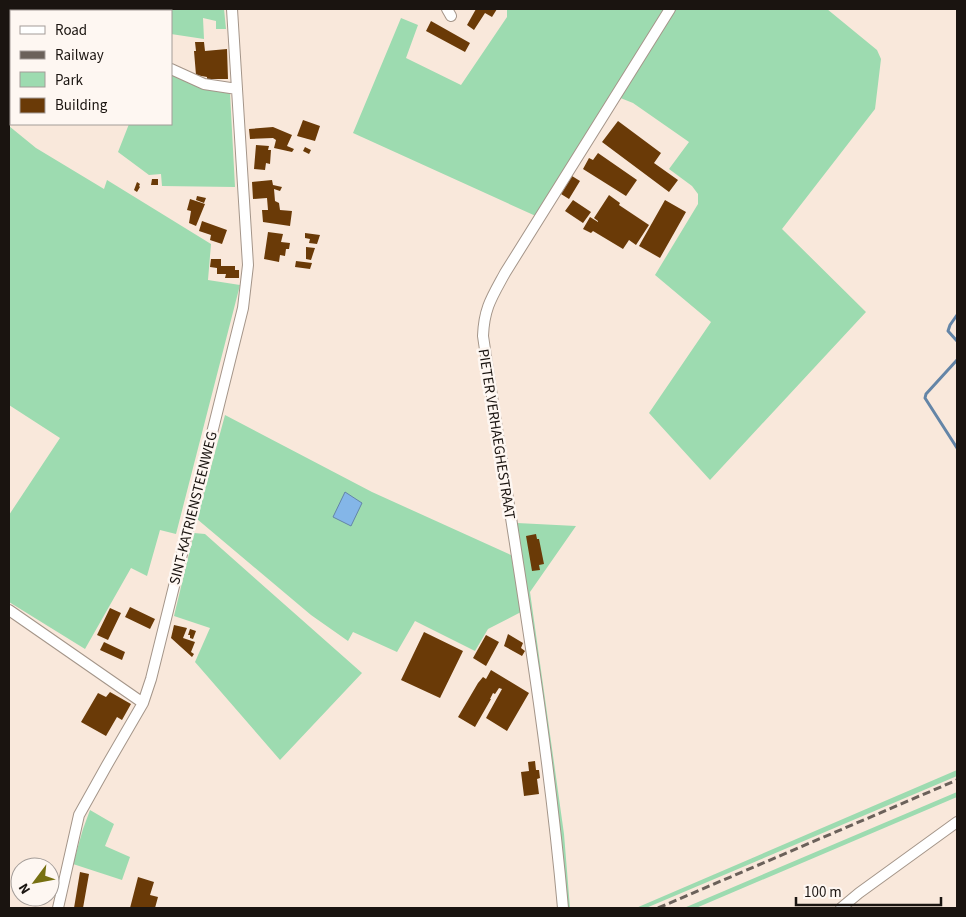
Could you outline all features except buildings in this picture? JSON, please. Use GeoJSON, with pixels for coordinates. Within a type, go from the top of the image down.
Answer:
{"type":"FeatureCollection","features":[{"type":"Feature","properties":{"kind":"street","name":"SINT-KATRIENSTEENWEG"},"geometry":{"type":"LineString","coordinates":[[58,908],[79,815],[143,703],[151,679],[243,308],[248,265],[232,9]]}},
{"type":"Feature","properties":{"kind":"street","name":"PIETER VERHAEGHESTRAAT"},"geometry":{"type":"LineString","coordinates":[[563,908],[556,832],[544,742],[483,336],[483,318],[487,306],[505,273],[670,9]]}},
{"type":"Feature","properties":{"kind":"street"},"geometry":{"type":"LineString","coordinates":[[172,69],[204,84],[237,89]]}},
{"type":"Feature","properties":{"kind":"street"},"geometry":{"type":"LineString","coordinates":[[9,610],[143,703]]}},
{"type":"Feature","properties":{"kind":"street"},"geometry":{"type":"LineString","coordinates":[[841,908],[957,822]]}},
{"type":"Feature","properties":{"kind":"green space"},"geometry":{"type":"Polygon","coordinates":[[[224,9],[226,29],[216,29],[216,21],[203,18],[204,39],[172,34],[172,10],[160,10],[224,9]]]}},
{"type":"Feature","properties":{"kind":"green space"},"geometry":{"type":"Polygon","coordinates":[[[507,9],[666,9],[538,217],[353,133],[401,18],[418,25],[406,58],[461,85],[507,17],[507,9]]]}},
{"type":"Feature","properties":{"kind":"green space"},"geometry":{"type":"Polygon","coordinates":[[[675,9],[827,9],[877,50],[881,59],[875,109],[782,229],[866,312],[710,480],[649,413],[711,322],[655,275],[698,204],[698,194],[692,186],[669,169],[689,142],[633,103],[618,97],[675,9]]]}},
{"type":"Feature","properties":{"kind":"green space"},"geometry":{"type":"Polygon","coordinates":[[[172,73],[230,93],[235,187],[162,186],[161,174],[149,175],[118,152],[129,125],[172,125],[172,73]]]}},
{"type":"Feature","properties":{"kind":"green space"},"geometry":{"type":"Polygon","coordinates":[[[9,126],[36,148],[104,189],[107,180],[211,244],[208,280],[240,285],[176,534],[160,530],[147,576],[131,568],[85,649],[9,602],[9,515],[60,438],[9,405],[9,126]]]}},
{"type":"Feature","properties":{"kind":"green space"},"geometry":{"type":"Polygon","coordinates":[[[225,415],[372,492],[511,555],[521,612],[488,629],[475,651],[415,621],[397,652],[353,632],[348,641],[311,615],[197,519],[225,415]]]}},
{"type":"Feature","properties":{"kind":"green space"},"geometry":{"type":"Polygon","coordinates":[[[517,523],[576,526],[530,592],[564,834],[570,908],[566,908],[517,523]]]}},
{"type":"Feature","properties":{"kind":"green space"},"geometry":{"type":"Polygon","coordinates":[[[194,533],[205,534],[362,673],[280,760],[195,662],[210,628],[174,616],[194,533]]]}},
{"type":"Feature","properties":{"kind":"green space"},"geometry":{"type":"Polygon","coordinates":[[[957,770],[957,776],[646,908],[636,908],[957,770]]]}},
{"type":"Feature","properties":{"kind":"green space"},"geometry":{"type":"Polygon","coordinates":[[[957,792],[957,797],[696,908],[684,908],[957,792]]]}},
{"type":"Feature","properties":{"kind":"green space"},"geometry":{"type":"Polygon","coordinates":[[[90,810],[114,824],[105,846],[130,857],[122,880],[73,864],[90,810]]]}},
{"type":"Feature","properties":{"kind":"water"},"geometry":{"type":"Polygon","coordinates":[[[345,492],[362,503],[351,526],[333,517],[345,492]]]}},
{"type":"Feature","properties":{"kind":"waterway"},"geometry":{"type":"LineString","coordinates":[[957,315],[948,331],[957,341]]}},
{"type":"Feature","properties":{"kind":"waterway"},"geometry":{"type":"LineString","coordinates":[[957,360],[926,394],[925,398],[957,448]]}},
{"type":"Feature","properties":{"kind":"railway"},"geometry":{"type":"LineString","coordinates":[[658,908],[957,780]]}}]}
